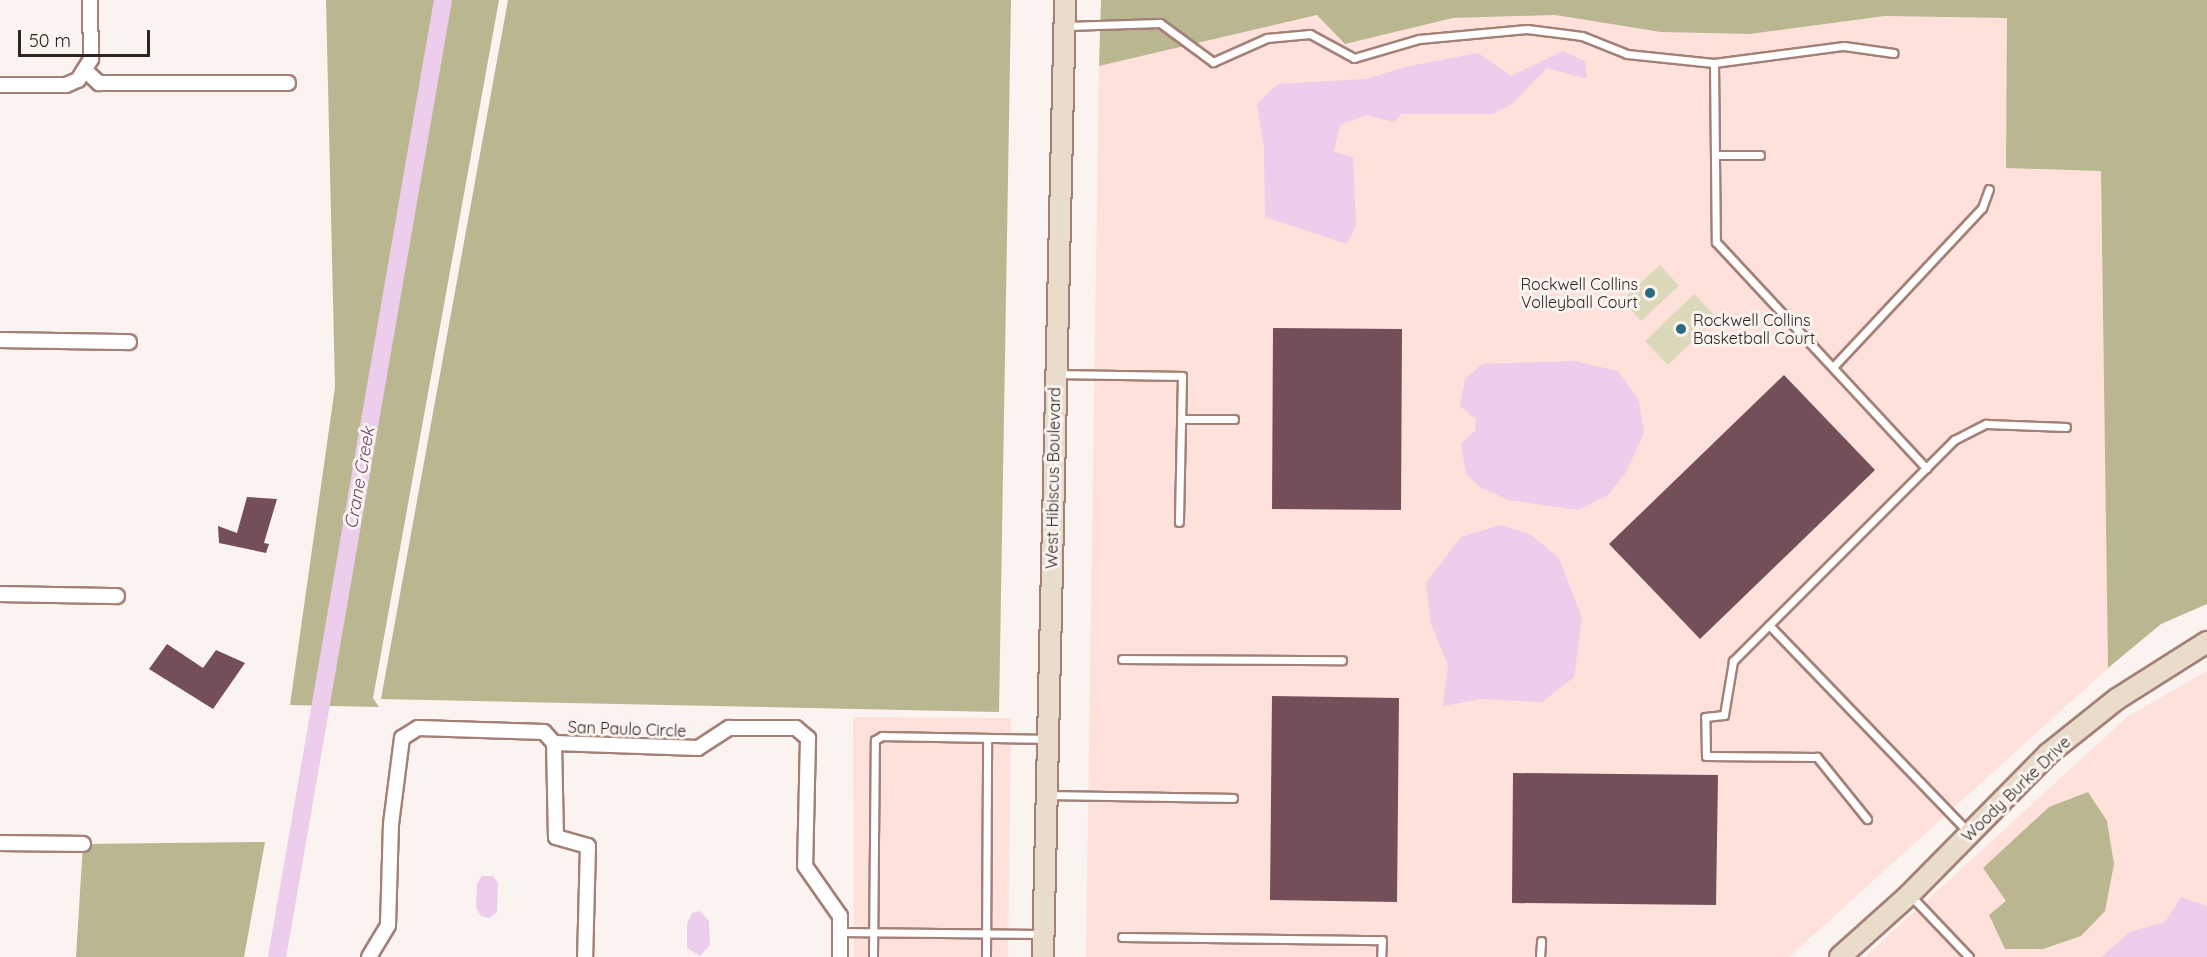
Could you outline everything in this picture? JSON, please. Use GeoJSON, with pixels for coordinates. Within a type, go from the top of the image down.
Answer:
{"type":"FeatureCollection","features":[{"type":"Feature","properties":{"kind":"street"},"geometry":{"type":"LineString","coordinates":[[0,85],[66,85],[86,71],[91,59],[90,0]]}},
{"type":"Feature","properties":{"kind":"street","name":"West Hibiscus Boulevard"},"geometry":{"type":"LineString","coordinates":[[1043,957],[1065,0]]}},
{"type":"Feature","properties":{"kind":"street"},"geometry":{"type":"LineString","coordinates":[[86,71],[99,82],[288,82]]}},
{"type":"Feature","properties":{"kind":"street"},"geometry":{"type":"LineString","coordinates":[[0,340],[129,342]]}},
{"type":"Feature","properties":{"kind":"street"},"geometry":{"type":"LineString","coordinates":[[0,594],[117,596]]}},
{"type":"Feature","properties":{"kind":"street","name":"Woody Burke Drive"},"geometry":{"type":"LineString","coordinates":[[1840,957],[1909,895],[2073,733],[2117,699],[2207,642]]}},
{"type":"Feature","properties":{"kind":"street","name":"San Paulo Circle"},"geometry":{"type":"LineString","coordinates":[[369,957],[388,925],[391,824],[402,738],[418,729],[544,732],[554,743],[699,748],[729,729],[796,728],[808,738],[805,866],[840,916],[840,957]]}},
{"type":"Feature","properties":{"kind":"street"},"geometry":{"type":"LineString","coordinates":[[554,743],[556,837],[588,846],[585,957]]}},
{"type":"Feature","properties":{"kind":"street"},"geometry":{"type":"LineString","coordinates":[[0,843],[83,844]]}},
{"type":"Feature","properties":{"kind":"lane"},"geometry":{"type":"LineString","coordinates":[[1065,26],[1160,23],[1213,62],[1267,38],[1310,34],[1354,58],[1419,39],[1527,29],[1582,36],[1627,54],[1714,63],[1844,46],[1894,53]]}},
{"type":"Feature","properties":{"kind":"lane"},"geometry":{"type":"LineString","coordinates":[[1714,63],[1716,242],[1926,468]]}},
{"type":"Feature","properties":{"kind":"lane"},"geometry":{"type":"LineString","coordinates":[[1715,154],[1760,155]]}},
{"type":"Feature","properties":{"kind":"lane"},"geometry":{"type":"LineString","coordinates":[[1833,368],[1982,208],[1989,189]]}},
{"type":"Feature","properties":{"kind":"lane"},"geometry":{"type":"LineString","coordinates":[[1056,374],[1182,376],[1179,522]]}},
{"type":"Feature","properties":{"kind":"lane"},"geometry":{"type":"LineString","coordinates":[[1182,418],[1234,419]]}},
{"type":"Feature","properties":{"kind":"lane"},"geometry":{"type":"LineString","coordinates":[[1867,819],[1817,757],[1706,756],[1705,717],[1724,715],[1733,661],[1954,440],[1986,424],[2066,427]]}},
{"type":"Feature","properties":{"kind":"lane"},"geometry":{"type":"LineString","coordinates":[[1769,625],[1970,834]]}},
{"type":"Feature","properties":{"kind":"lane"},"geometry":{"type":"LineString","coordinates":[[1122,659],[1342,660]]}},
{"type":"Feature","properties":{"kind":"lane"},"geometry":{"type":"LineString","coordinates":[[873,957],[875,740],[882,736],[1047,739]]}},
{"type":"Feature","properties":{"kind":"lane"},"geometry":{"type":"LineString","coordinates":[[986,957],[987,738]]}},
{"type":"Feature","properties":{"kind":"lane"},"geometry":{"type":"LineString","coordinates":[[1045,795],[1233,798]]}},
{"type":"Feature","properties":{"kind":"lane"},"geometry":{"type":"LineString","coordinates":[[1909,895],[1969,957]]}},
{"type":"Feature","properties":{"kind":"lane"},"geometry":{"type":"LineString","coordinates":[[840,932],[1044,934]]}},
{"type":"Feature","properties":{"kind":"lane"},"geometry":{"type":"LineString","coordinates":[[1122,937],[1382,940],[1382,957]]}},
{"type":"Feature","properties":{"kind":"lane"},"geometry":{"type":"LineString","coordinates":[[1540,957],[1541,941]]}},
{"type":"Feature","properties":{"kind":"shaded area"},"geometry":{"type":"Polygon","coordinates":[[[326,0],[499,0],[373,698],[379,707],[290,705],[335,387],[326,0]]]}},
{"type":"Feature","properties":{"kind":"shaded area"},"geometry":{"type":"Polygon","coordinates":[[[508,0],[1011,0],[999,712],[381,699],[508,0]]]}},
{"type":"Feature","properties":{"kind":"shaded area"},"geometry":{"type":"Polygon","coordinates":[[[1101,0],[2207,0],[2207,604],[2161,624],[2108,668],[2101,171],[2006,168],[2007,18],[1885,16],[1750,34],[1661,32],[1555,15],[1453,18],[1345,44],[1317,15],[1099,66],[1101,0]]]}},
{"type":"Feature","properties":{"kind":"shaded area"},"geometry":{"type":"Polygon","coordinates":[[[1317,15],[1345,44],[1453,18],[1555,15],[1661,32],[1750,34],[1885,16],[2008,18],[2006,168],[2101,171],[2108,668],[1789,957],[1086,957],[1099,66],[1317,15]]]}},
{"type":"Feature","properties":{"kind":"shaded area"},"geometry":{"type":"Polygon","coordinates":[[[1563,51],[1585,61],[1587,79],[1547,68],[1511,105],[1492,114],[1402,114],[1394,122],[1366,115],[1340,125],[1334,152],[1353,157],[1356,226],[1347,244],[1265,217],[1264,148],[1257,104],[1278,84],[1366,79],[1405,67],[1478,53],[1511,76],[1563,51]]]}},
{"type":"Feature","properties":{"kind":"shaded area","name":"Rockwell Collins Volleyball Court"},"geometry":{"type":"Polygon","coordinates":[[[1660,265],[1679,286],[1641,321],[1622,300],[1660,265]]]}},
{"type":"Feature","properties":{"kind":"shaded area","name":"Rockwell Collins Basketball Court"},"geometry":{"type":"Polygon","coordinates":[[[1694,294],[1717,318],[1668,365],[1645,341],[1694,294]]]}},
{"type":"Feature","properties":{"kind":"shaded area"},"geometry":{"type":"Polygon","coordinates":[[[1574,361],[1618,371],[1639,401],[1644,433],[1626,472],[1608,495],[1578,510],[1508,500],[1480,487],[1466,474],[1461,444],[1475,431],[1476,419],[1460,406],[1465,379],[1482,364],[1574,361]]]}},
{"type":"Feature","properties":{"kind":"shaded area"},"geometry":{"type":"Polygon","coordinates":[[[1501,525],[1531,535],[1559,558],[1582,618],[1574,677],[1542,702],[1480,699],[1443,706],[1448,665],[1431,624],[1426,583],[1461,537],[1501,525]]]}},
{"type":"Feature","properties":{"kind":"shaded area"},"geometry":{"type":"Polygon","coordinates":[[[2207,671],[2207,957],[1865,957],[2127,717],[2207,671]]]}},
{"type":"Feature","properties":{"kind":"shaded area"},"geometry":{"type":"Polygon","coordinates":[[[853,717],[1011,718],[1008,957],[854,957],[853,717]]]}},
{"type":"Feature","properties":{"kind":"shaded area"},"geometry":{"type":"Polygon","coordinates":[[[2088,792],[2107,821],[2114,864],[2105,911],[2081,936],[2043,949],[2005,949],[1989,915],[2006,901],[1983,868],[2049,807],[2088,792]]]}},
{"type":"Feature","properties":{"kind":"shaded area"},"geometry":{"type":"Polygon","coordinates":[[[265,842],[244,957],[76,957],[83,844],[265,842]]]}},
{"type":"Feature","properties":{"kind":"shaded area"},"geometry":{"type":"Polygon","coordinates":[[[482,876],[493,876],[498,883],[497,912],[489,918],[481,916],[476,907],[477,884],[482,876]]]}},
{"type":"Feature","properties":{"kind":"shaded area"},"geometry":{"type":"Polygon","coordinates":[[[2181,897],[2207,906],[2207,957],[2101,957],[2130,932],[2165,922],[2181,897]]]}},
{"type":"Feature","properties":{"kind":"shaded area"},"geometry":{"type":"Polygon","coordinates":[[[700,911],[709,921],[710,945],[700,956],[687,948],[687,924],[692,913],[700,911]]]}},
{"type":"Feature","properties":{"kind":"building"},"geometry":{"type":"Polygon","coordinates":[[[1273,328],[1402,329],[1401,510],[1272,509],[1273,328]]]}},
{"type":"Feature","properties":{"kind":"building"},"geometry":{"type":"Polygon","coordinates":[[[1784,375],[1875,470],[1700,639],[1609,544],[1784,375]]]}},
{"type":"Feature","properties":{"kind":"building"},"geometry":{"type":"Polygon","coordinates":[[[247,497],[277,499],[264,543],[269,544],[266,553],[219,543],[218,526],[237,533],[247,497]]]}},
{"type":"Feature","properties":{"kind":"building"},"geometry":{"type":"Polygon","coordinates":[[[167,644],[203,668],[216,650],[245,663],[213,709],[149,669],[167,644]]]}},
{"type":"Feature","properties":{"kind":"building"},"geometry":{"type":"Polygon","coordinates":[[[1272,696],[1399,698],[1397,902],[1270,900],[1272,696]]]}},
{"type":"Feature","properties":{"kind":"building"},"geometry":{"type":"Polygon","coordinates":[[[1513,773],[1718,775],[1716,905],[1512,903],[1513,773]]]}},
{"type":"Feature","properties":{"kind":"waterway","name":"Crane Creek"},"geometry":{"type":"LineString","coordinates":[[277,957],[443,0]]}},
{"type":"Feature","properties":{"kind":"place","name":"Rockwell Collins Volleyball Court"},"geometry":{"type":"Point","coordinates":[1650,293]}},
{"type":"Feature","properties":{"kind":"place","name":"Rockwell Collins Basketball Court"},"geometry":{"type":"Point","coordinates":[1681,329]}}]}
